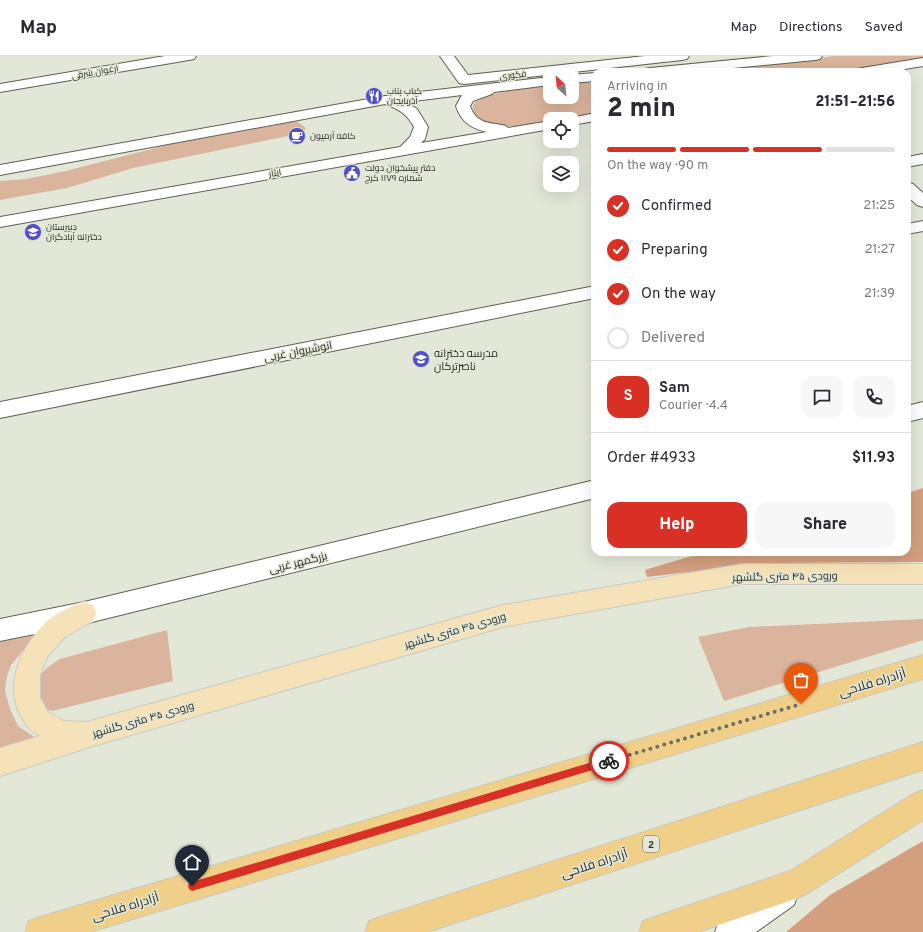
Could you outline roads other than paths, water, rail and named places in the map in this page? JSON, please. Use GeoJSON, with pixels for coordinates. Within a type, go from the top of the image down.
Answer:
{"type":"FeatureCollection","features":[{"type":"Feature","properties":{"kind":"highway","name":"آزادراه فلاحی"},"geometry":{"type":"LineString","coordinates":[[40,932],[923,667]]}},
{"type":"Feature","properties":{"kind":"highway","name":"آزادراه فلاحی"},"geometry":{"type":"LineString","coordinates":[[380,932],[923,756]]}},
{"type":"Feature","properties":{"kind":"highway"},"geometry":{"type":"LineString","coordinates":[[654,932],[798,883],[923,804]]}},
{"type":"Feature","properties":{"kind":"main road","name":"ورودی ۴۵ متری گلشهر"},"geometry":{"type":"LineString","coordinates":[[0,762],[90,734],[503,616],[742,574],[923,574]]}},
{"type":"Feature","properties":{"kind":"main road"},"geometry":{"type":"LineString","coordinates":[[84,613],[56,629],[38,649],[27,675],[27,701],[38,721],[61,734],[90,734]]}},
{"type":"Feature","properties":{"kind":"street","name":"ارغوان شرقی"},"geometry":{"type":"LineString","coordinates":[[0,88],[189,56]]}},
{"type":"Feature","properties":{"kind":"street","name":"فکوری"},"geometry":{"type":"LineString","coordinates":[[447,56],[464,80],[591,72]]}},
{"type":"Feature","properties":{"kind":"street","name":"فکوری"},"geometry":{"type":"LineString","coordinates":[[617,68],[682,56]]}},
{"type":"Feature","properties":{"kind":"street"},"geometry":{"type":"LineString","coordinates":[[691,68],[815,56]]}},
{"type":"Feature","properties":{"kind":"street"},"geometry":{"type":"LineString","coordinates":[[886,68],[923,62]]}},
{"type":"Feature","properties":{"kind":"street"},"geometry":{"type":"LineString","coordinates":[[579,77],[591,74]]}},
{"type":"Feature","properties":{"kind":"street"},"geometry":{"type":"LineString","coordinates":[[0,170],[385,100],[543,82]]}},
{"type":"Feature","properties":{"kind":"street"},"geometry":{"type":"LineString","coordinates":[[511,85],[467,98],[463,106],[465,113],[472,122],[483,128],[502,130],[530,129]]}},
{"type":"Feature","properties":{"kind":"street"},"geometry":{"type":"LineString","coordinates":[[385,100],[404,106],[416,115],[421,127],[417,139],[405,150]]}},
{"type":"Feature","properties":{"kind":"street"},"geometry":{"type":"LineString","coordinates":[[579,120],[591,118]]}},
{"type":"Feature","properties":{"kind":"street","name":"ایثار"},"geometry":{"type":"LineString","coordinates":[[0,222],[543,126]]}},
{"type":"Feature","properties":{"kind":"street"},"geometry":{"type":"LineString","coordinates":[[911,161],[923,159]]}},
{"type":"Feature","properties":{"kind":"street"},"geometry":{"type":"LineString","coordinates":[[911,191],[923,202]]}},
{"type":"Feature","properties":{"kind":"street"},"geometry":{"type":"LineString","coordinates":[[911,216],[923,214]]}},
{"type":"Feature","properties":{"kind":"street"},"geometry":{"type":"LineString","coordinates":[[911,228],[923,226]]}},
{"type":"Feature","properties":{"kind":"street","name":"انوشیروان غربی"},"geometry":{"type":"LineString","coordinates":[[0,395],[591,279]]}},
{"type":"Feature","properties":{"kind":"street","name":"انوشیروان غربی"},"geometry":{"type":"LineString","coordinates":[[0,410],[591,293]]}},
{"type":"Feature","properties":{"kind":"street"},"geometry":{"type":"LineString","coordinates":[[911,413],[923,410]]}},
{"type":"Feature","properties":{"kind":"street","name":"بزرگمهر غربی"},"geometry":{"type":"LineString","coordinates":[[0,630],[84,613],[591,491]]}},
{"type":"Feature","properties":{"kind":"street"},"geometry":{"type":"LineString","coordinates":[[730,932],[798,883]]}},
{"type":"Feature","properties":{"kind":"place","name":"کباب بناب آذربايجان"},"geometry":{"type":"Point","coordinates":[374,96]}},
{"type":"Feature","properties":{"kind":"place","name":"کافه آرمیون"},"geometry":{"type":"Point","coordinates":[297,136]}},
{"type":"Feature","properties":{"kind":"place","name":"دفتر پیشخوان دولت شماره ۱۱۷۹ کرج"},"geometry":{"type":"Point","coordinates":[352,173]}},
{"type":"Feature","properties":{"kind":"place","name":"دبيرستان دخترانه آبادگران"},"geometry":{"type":"Point","coordinates":[33,232]}},
{"type":"Feature","properties":{"kind":"place","name":"مدرسه دخترانه ناصرترکان"},"geometry":{"type":"Point","coordinates":[421,359]}}]}
